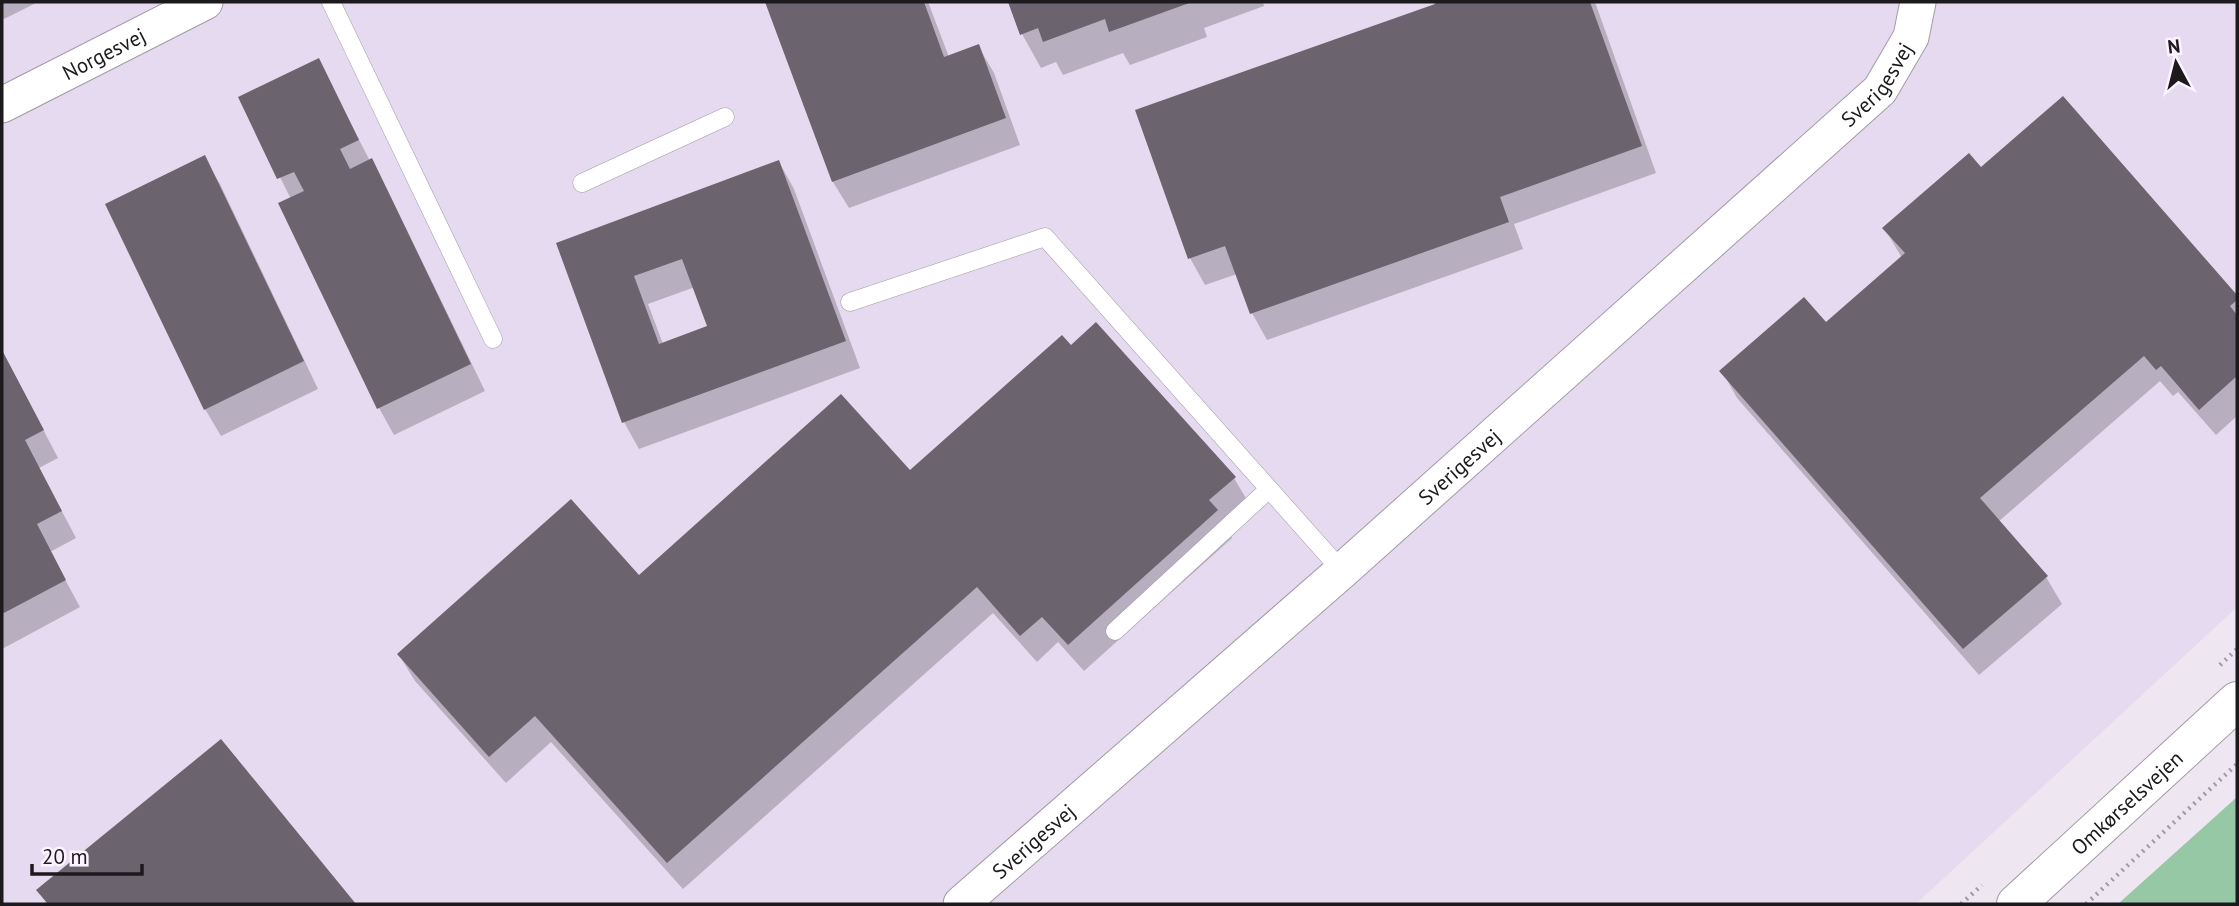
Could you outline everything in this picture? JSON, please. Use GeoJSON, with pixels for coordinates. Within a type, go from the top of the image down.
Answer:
{"type":"FeatureCollection","features":[{"type":"Feature","properties":{"kind":"main road","name":"Omkørselsvejen"},"geometry":{"type":"LineString","coordinates":[[2016,904],[2237,701]]}},
{"type":"Feature","properties":{"kind":"street","name":"Norgesvej"},"geometry":{"type":"LineString","coordinates":[[2,105],[205,2]]}},
{"type":"Feature","properties":{"kind":"street","name":"Sverigesvej"},"geometry":{"type":"LineString","coordinates":[[961,904],[1342,570],[1880,90],[1911,37],[1918,2]]}},
{"type":"Feature","properties":{"kind":"lane"},"geometry":{"type":"LineString","coordinates":[[331,2],[493,339]]}},
{"type":"Feature","properties":{"kind":"lane"},"geometry":{"type":"LineString","coordinates":[[582,183],[725,117]]}},
{"type":"Feature","properties":{"kind":"lane"},"geometry":{"type":"LineString","coordinates":[[850,302],[1045,237],[1342,570]]}},
{"type":"Feature","properties":{"kind":"lane"},"geometry":{"type":"LineString","coordinates":[[1115,631],[1269,489]]}},
{"type":"Feature","properties":{"kind":"path"},"geometry":{"type":"LineString","coordinates":[[2086,904],[2237,764]]}},
{"type":"Feature","properties":{"kind":"shaded area"},"geometry":{"type":"Polygon","coordinates":[[[2,2],[2237,2],[2237,607],[1916,904],[2,904],[2,2]]]}},
{"type":"Feature","properties":{"kind":"green space"},"geometry":{"type":"Polygon","coordinates":[[[2237,797],[2235,904],[2118,904],[2237,797]]]}},
{"type":"Feature","properties":{"kind":"building"},"geometry":{"type":"Polygon","coordinates":[[[765,2],[924,2],[944,57],[979,44],[1006,118],[832,182],[765,2]]]}},
{"type":"Feature","properties":{"kind":"building"},"geometry":{"type":"Polygon","coordinates":[[[1008,2],[1192,2],[1109,32],[1105,19],[1043,42],[1038,28],[1020,35],[1008,2]]]}},
{"type":"Feature","properties":{"kind":"building"},"geometry":{"type":"Polygon","coordinates":[[[1435,2],[1590,2],[1642,146],[1500,197],[1509,222],[1250,314],[1225,246],[1188,259],[1135,110],[1435,2]]]}},
{"type":"Feature","properties":{"kind":"building"},"geometry":{"type":"Polygon","coordinates":[[[319,58],[359,140],[340,149],[350,169],[372,158],[471,364],[377,409],[278,203],[304,191],[294,172],[277,179],[238,97],[319,58]]]}},
{"type":"Feature","properties":{"kind":"building"},"geometry":{"type":"Polygon","coordinates":[[[2063,96],[2237,295],[2237,300],[2230,306],[2237,315],[2237,376],[2199,410],[2161,366],[2156,370],[2144,356],[1980,498],[2048,576],[1963,649],[1719,371],[1804,297],[1826,322],[1905,253],[1882,228],[1969,153],[1981,167],[2063,96]]]}},
{"type":"Feature","properties":{"kind":"building"},"geometry":{"type":"Polygon","coordinates":[[[205,155],[304,361],[204,410],[105,204],[205,155]]]}},
{"type":"Feature","properties":{"kind":"building"},"geometry":{"type":"Polygon","coordinates":[[[779,160],[846,341],[622,423],[556,243],[779,160]],[[682,259],[634,276],[659,344],[707,326],[682,259]]]}},
{"type":"Feature","properties":{"kind":"building"},"geometry":{"type":"Polygon","coordinates":[[[1096,322],[1236,477],[1209,500],[1218,510],[1068,645],[1042,617],[1020,636],[977,587],[667,863],[535,716],[489,757],[397,654],[571,499],[639,575],[841,394],[910,470],[1062,335],[1071,345],[1096,322]]]}},
{"type":"Feature","properties":{"kind":"building"},"geometry":{"type":"Polygon","coordinates":[[[2,350],[44,430],[25,440],[62,511],[37,524],[66,580],[2,614],[2,350]]]}},
{"type":"Feature","properties":{"kind":"building"},"geometry":{"type":"Polygon","coordinates":[[[221,739],[356,904],[48,904],[36,890],[221,739]]]}}]}
